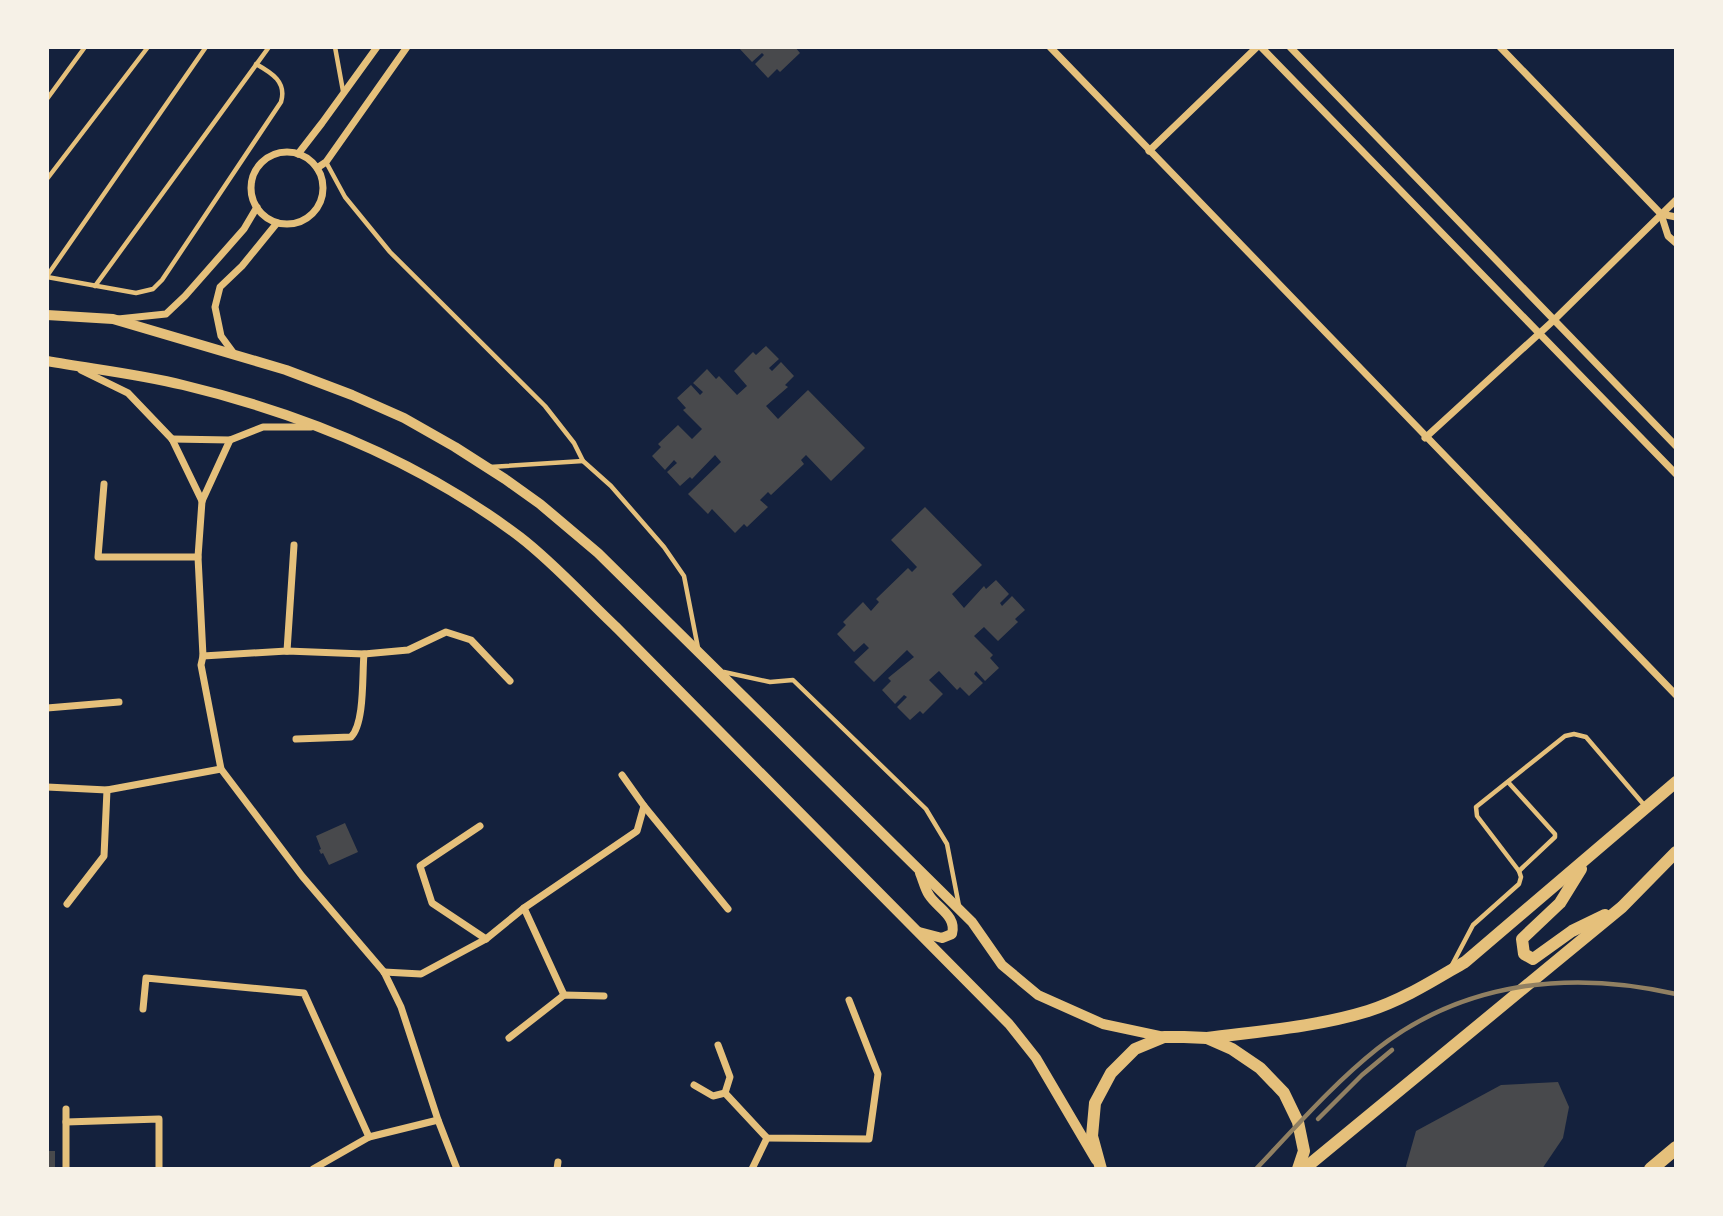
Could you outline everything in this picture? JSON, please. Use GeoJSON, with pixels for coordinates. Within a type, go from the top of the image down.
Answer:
{"type":"FeatureCollection","features":[{"type":"Feature","properties":{"kind":"main road"},"geometry":{"type":"LineString","coordinates":[[1101,1168],[1092,1136],[1095,1103],[1111,1073],[1135,1049],[1164,1037],[1207,1038],[1328,1021],[1369,1010],[1404,996],[1465,962],[1676,782]]}},
{"type":"Feature","properties":{"kind":"main road"},"geometry":{"type":"LineString","coordinates":[[1304,1169],[1622,908],[1676,852]]}},
{"type":"Feature","properties":{"kind":"main road"},"geometry":{"type":"LineString","coordinates":[[1589,857],[1560,903],[1522,939],[1524,954],[1533,959],[1572,931],[1622,908]]}},
{"type":"Feature","properties":{"kind":"main road"},"geometry":{"type":"LineString","coordinates":[[1207,1038],[1232,1049],[1260,1068],[1284,1093],[1298,1122],[1304,1151],[1298,1169]]}},
{"type":"Feature","properties":{"kind":"main road"},"geometry":{"type":"LineString","coordinates":[[1651,1169],[1676,1148]]}},
{"type":"Feature","properties":{"kind":"street"},"geometry":{"type":"LineString","coordinates":[[298,154],[377,47]]}},
{"type":"Feature","properties":{"kind":"street"},"geometry":{"type":"LineString","coordinates":[[317,168],[326,162],[407,47]]}},
{"type":"Feature","properties":{"kind":"street"},"geometry":{"type":"LineString","coordinates":[[1050,47],[1676,695]]}},
{"type":"Feature","properties":{"kind":"street"},"geometry":{"type":"LineString","coordinates":[[1149,151],[1259,47],[1676,474]]}},
{"type":"Feature","properties":{"kind":"street"},"geometry":{"type":"LineString","coordinates":[[1290,47],[1676,446]]}},
{"type":"Feature","properties":{"kind":"street"},"geometry":{"type":"LineString","coordinates":[[1500,47],[1661,214],[1668,236],[1676,243]]}},
{"type":"Feature","properties":{"kind":"street"},"geometry":{"type":"LineString","coordinates":[[278,153],[298,154],[307,158],[317,168],[322,178],[323,191],[316,210],[308,217],[297,223],[278,223],[267,218],[257,208],[251,186],[260,164],[278,153]]}},
{"type":"Feature","properties":{"kind":"street"},"geometry":{"type":"LineString","coordinates":[[1425,438],[1554,320],[1676,200]]}},
{"type":"Feature","properties":{"kind":"street"},"geometry":{"type":"LineString","coordinates":[[47,315],[113,319],[166,314],[244,229],[257,208]]}},
{"type":"Feature","properties":{"kind":"street"},"geometry":{"type":"LineString","coordinates":[[1661,214],[1676,218]]}},
{"type":"Feature","properties":{"kind":"street"},"geometry":{"type":"LineString","coordinates":[[235,355],[221,336],[215,307],[220,287],[242,266],[278,223]]}},
{"type":"Feature","properties":{"kind":"street"},"geometry":{"type":"LineString","coordinates":[[113,319],[286,370],[352,395],[404,418],[488,467],[572,530],[698,649],[972,922],[1002,965],[1038,995],[1103,1024],[1164,1037]]}},
{"type":"Feature","properties":{"kind":"street"},"geometry":{"type":"LineString","coordinates":[[47,361],[182,384],[351,439],[424,474],[522,538],[617,628],[986,1000],[1027,1045],[1101,1168]]}},
{"type":"Feature","properties":{"kind":"street"},"geometry":{"type":"LineString","coordinates":[[71,365],[128,393],[172,439],[202,501]]}},
{"type":"Feature","properties":{"kind":"street"},"geometry":{"type":"LineString","coordinates":[[172,439],[230,440],[263,427],[315,427]]}},
{"type":"Feature","properties":{"kind":"street"},"geometry":{"type":"LineString","coordinates":[[230,440],[202,501],[198,557],[203,656],[201,666],[220,769],[302,876],[384,972],[401,1007],[457,1169]]}},
{"type":"Feature","properties":{"kind":"street"},"geometry":{"type":"LineString","coordinates":[[104,484],[98,557],[198,557]]}},
{"type":"Feature","properties":{"kind":"street"},"geometry":{"type":"LineString","coordinates":[[286,651],[294,545]]}},
{"type":"Feature","properties":{"kind":"street"},"geometry":{"type":"LineString","coordinates":[[203,656],[286,651],[364,654],[408,650],[446,632],[471,640],[510,681]]}},
{"type":"Feature","properties":{"kind":"street"},"geometry":{"type":"LineString","coordinates":[[296,739],[351,737],[355,734],[360,719],[364,654]]}},
{"type":"Feature","properties":{"kind":"street"},"geometry":{"type":"LineString","coordinates":[[47,708],[119,702]]}},
{"type":"Feature","properties":{"kind":"street"},"geometry":{"type":"LineString","coordinates":[[47,787],[107,790],[220,769]]}},
{"type":"Feature","properties":{"kind":"street"},"geometry":{"type":"LineString","coordinates":[[622,775],[644,806],[729,909]]}},
{"type":"Feature","properties":{"kind":"street"},"geometry":{"type":"LineString","coordinates":[[67,904],[104,856],[107,790]]}},
{"type":"Feature","properties":{"kind":"street"},"geometry":{"type":"LineString","coordinates":[[384,972],[421,974],[485,939],[524,908],[637,831],[644,806]]}},
{"type":"Feature","properties":{"kind":"street"},"geometry":{"type":"LineString","coordinates":[[480,826],[420,866],[432,903],[485,939]]}},
{"type":"Feature","properties":{"kind":"street"},"geometry":{"type":"LineString","coordinates":[[916,931],[942,938],[952,934],[954,928],[950,918],[930,897],[917,867]]}},
{"type":"Feature","properties":{"kind":"street"},"geometry":{"type":"LineString","coordinates":[[524,908],[564,995]]}},
{"type":"Feature","properties":{"kind":"street"},"geometry":{"type":"LineString","coordinates":[[143,1009],[146,978],[304,993],[369,1138]]}},
{"type":"Feature","properties":{"kind":"street"},"geometry":{"type":"LineString","coordinates":[[509,1038],[564,995],[604,996]]}},
{"type":"Feature","properties":{"kind":"street"},"geometry":{"type":"LineString","coordinates":[[725,1093],[767,1138],[869,1139],[878,1074],[849,1000]]}},
{"type":"Feature","properties":{"kind":"street"},"geometry":{"type":"LineString","coordinates":[[718,1045],[730,1077],[725,1093]]}},
{"type":"Feature","properties":{"kind":"street"},"geometry":{"type":"LineString","coordinates":[[694,1084],[713,1096],[725,1093]]}},
{"type":"Feature","properties":{"kind":"street"},"geometry":{"type":"LineString","coordinates":[[66,1109],[66,1169]]}},
{"type":"Feature","properties":{"kind":"street"},"geometry":{"type":"LineString","coordinates":[[66,1122],[159,1119],[159,1169]]}},
{"type":"Feature","properties":{"kind":"street"},"geometry":{"type":"LineString","coordinates":[[313,1169],[369,1138],[438,1120]]}},
{"type":"Feature","properties":{"kind":"street"},"geometry":{"type":"LineString","coordinates":[[751,1169],[767,1138]]}},
{"type":"Feature","properties":{"kind":"lane"},"geometry":{"type":"LineString","coordinates":[[47,99],[85,47]]}},
{"type":"Feature","properties":{"kind":"lane"},"geometry":{"type":"LineString","coordinates":[[47,179],[148,47]]}},
{"type":"Feature","properties":{"kind":"lane"},"geometry":{"type":"LineString","coordinates":[[206,47],[47,276],[95,286],[145,292],[153,289],[162,280],[281,102],[284,92],[279,79],[256,64]]}},
{"type":"Feature","properties":{"kind":"lane"},"geometry":{"type":"LineString","coordinates":[[95,286],[269,47]]}},
{"type":"Feature","properties":{"kind":"lane"},"geometry":{"type":"LineString","coordinates":[[335,47],[344,93]]}},
{"type":"Feature","properties":{"kind":"lane"},"geometry":{"type":"LineString","coordinates":[[326,162],[345,197],[390,252],[545,406],[583,461],[611,485],[664,547],[684,576],[698,649]]}},
{"type":"Feature","properties":{"kind":"lane"},"geometry":{"type":"LineString","coordinates":[[488,467],[583,461]]}},
{"type":"Feature","properties":{"kind":"lane"},"geometry":{"type":"LineString","coordinates":[[720,672],[770,682],[793,680],[926,809],[947,844],[960,910]]}},
{"type":"Feature","properties":{"kind":"lane"},"geometry":{"type":"LineString","coordinates":[[1448,972],[1473,925],[1519,884],[1521,877],[1477,816],[1476,807],[1565,736],[1574,734],[1586,737],[1647,807]]}},
{"type":"Feature","properties":{"kind":"lane"},"geometry":{"type":"LineString","coordinates":[[1508,782],[1555,834],[1519,871]]}},
{"type":"Feature","properties":{"kind":"building"},"geometry":{"type":"Polygon","coordinates":[[[738,47],[795,47],[800,53],[780,72],[777,69],[768,78],[755,64],[764,55],[762,53],[752,62],[738,47]]]}},
{"type":"Feature","properties":{"kind":"building"},"geometry":{"type":"Polygon","coordinates":[[[766,346],[779,359],[769,368],[772,371],[781,362],[794,376],[785,385],[788,387],[766,406],[778,419],[808,390],[865,448],[831,481],[806,455],[801,460],[804,464],[771,495],[768,492],[760,500],[768,507],[747,527],[744,524],[735,533],[712,509],[708,514],[688,494],[721,462],[715,455],[692,479],[690,477],[680,486],[667,472],[677,463],[674,460],[665,470],[652,456],[661,447],[658,444],[678,425],[692,439],[702,429],[683,410],[686,408],[677,398],[691,385],[700,395],[703,392],[693,383],[707,369],[716,379],[719,376],[737,395],[747,386],[734,371],[753,352],[756,355],[766,346]]]}},
{"type":"Feature","properties":{"kind":"building"},"geometry":{"type":"Polygon","coordinates":[[[925,507],[982,565],[952,594],[964,608],[984,586],[986,589],[996,580],[1009,594],[1000,603],[1002,606],[1012,596],[1025,610],[1015,619],[1018,622],[998,641],[984,627],[974,636],[993,655],[990,658],[999,668],[985,681],[976,671],[974,674],[983,683],[969,696],[960,687],[957,690],[939,671],[929,680],[943,694],[923,714],[920,711],[910,720],[897,707],[907,697],[904,695],[895,704],[882,690],[891,681],[888,678],[914,657],[907,650],[874,682],[854,662],[869,648],[864,643],[854,652],[837,634],[846,625],[843,622],[863,602],[871,611],[879,602],[876,599],[908,568],[912,572],[917,567],[891,540],[925,507]]]}},
{"type":"Feature","properties":{"kind":"building"},"geometry":{"type":"Polygon","coordinates":[[[345,823],[358,852],[329,865],[319,850],[321,849],[316,836],[345,823]]]}},
{"type":"Feature","properties":{"kind":"building"},"geometry":{"type":"Polygon","coordinates":[[[1558,1082],[1569,1107],[1563,1138],[1542,1169],[1407,1169],[1416,1131],[1501,1085],[1558,1082]]]}},
{"type":"Feature","properties":{"kind":"building"},"geometry":{"type":"Polygon","coordinates":[[[47,1151],[55,1151],[55,1169],[47,1169],[47,1151]]]}},
{"type":"Feature","properties":{"kind":"railway"},"geometry":{"type":"LineString","coordinates":[[1256,1169],[1345,1077],[1377,1049],[1411,1026],[1446,1008],[1482,995],[1558,983],[1597,983],[1676,994]]}},
{"type":"Feature","properties":{"kind":"railway"},"geometry":{"type":"LineString","coordinates":[[1318,1119],[1362,1075],[1392,1050]]}}]}
